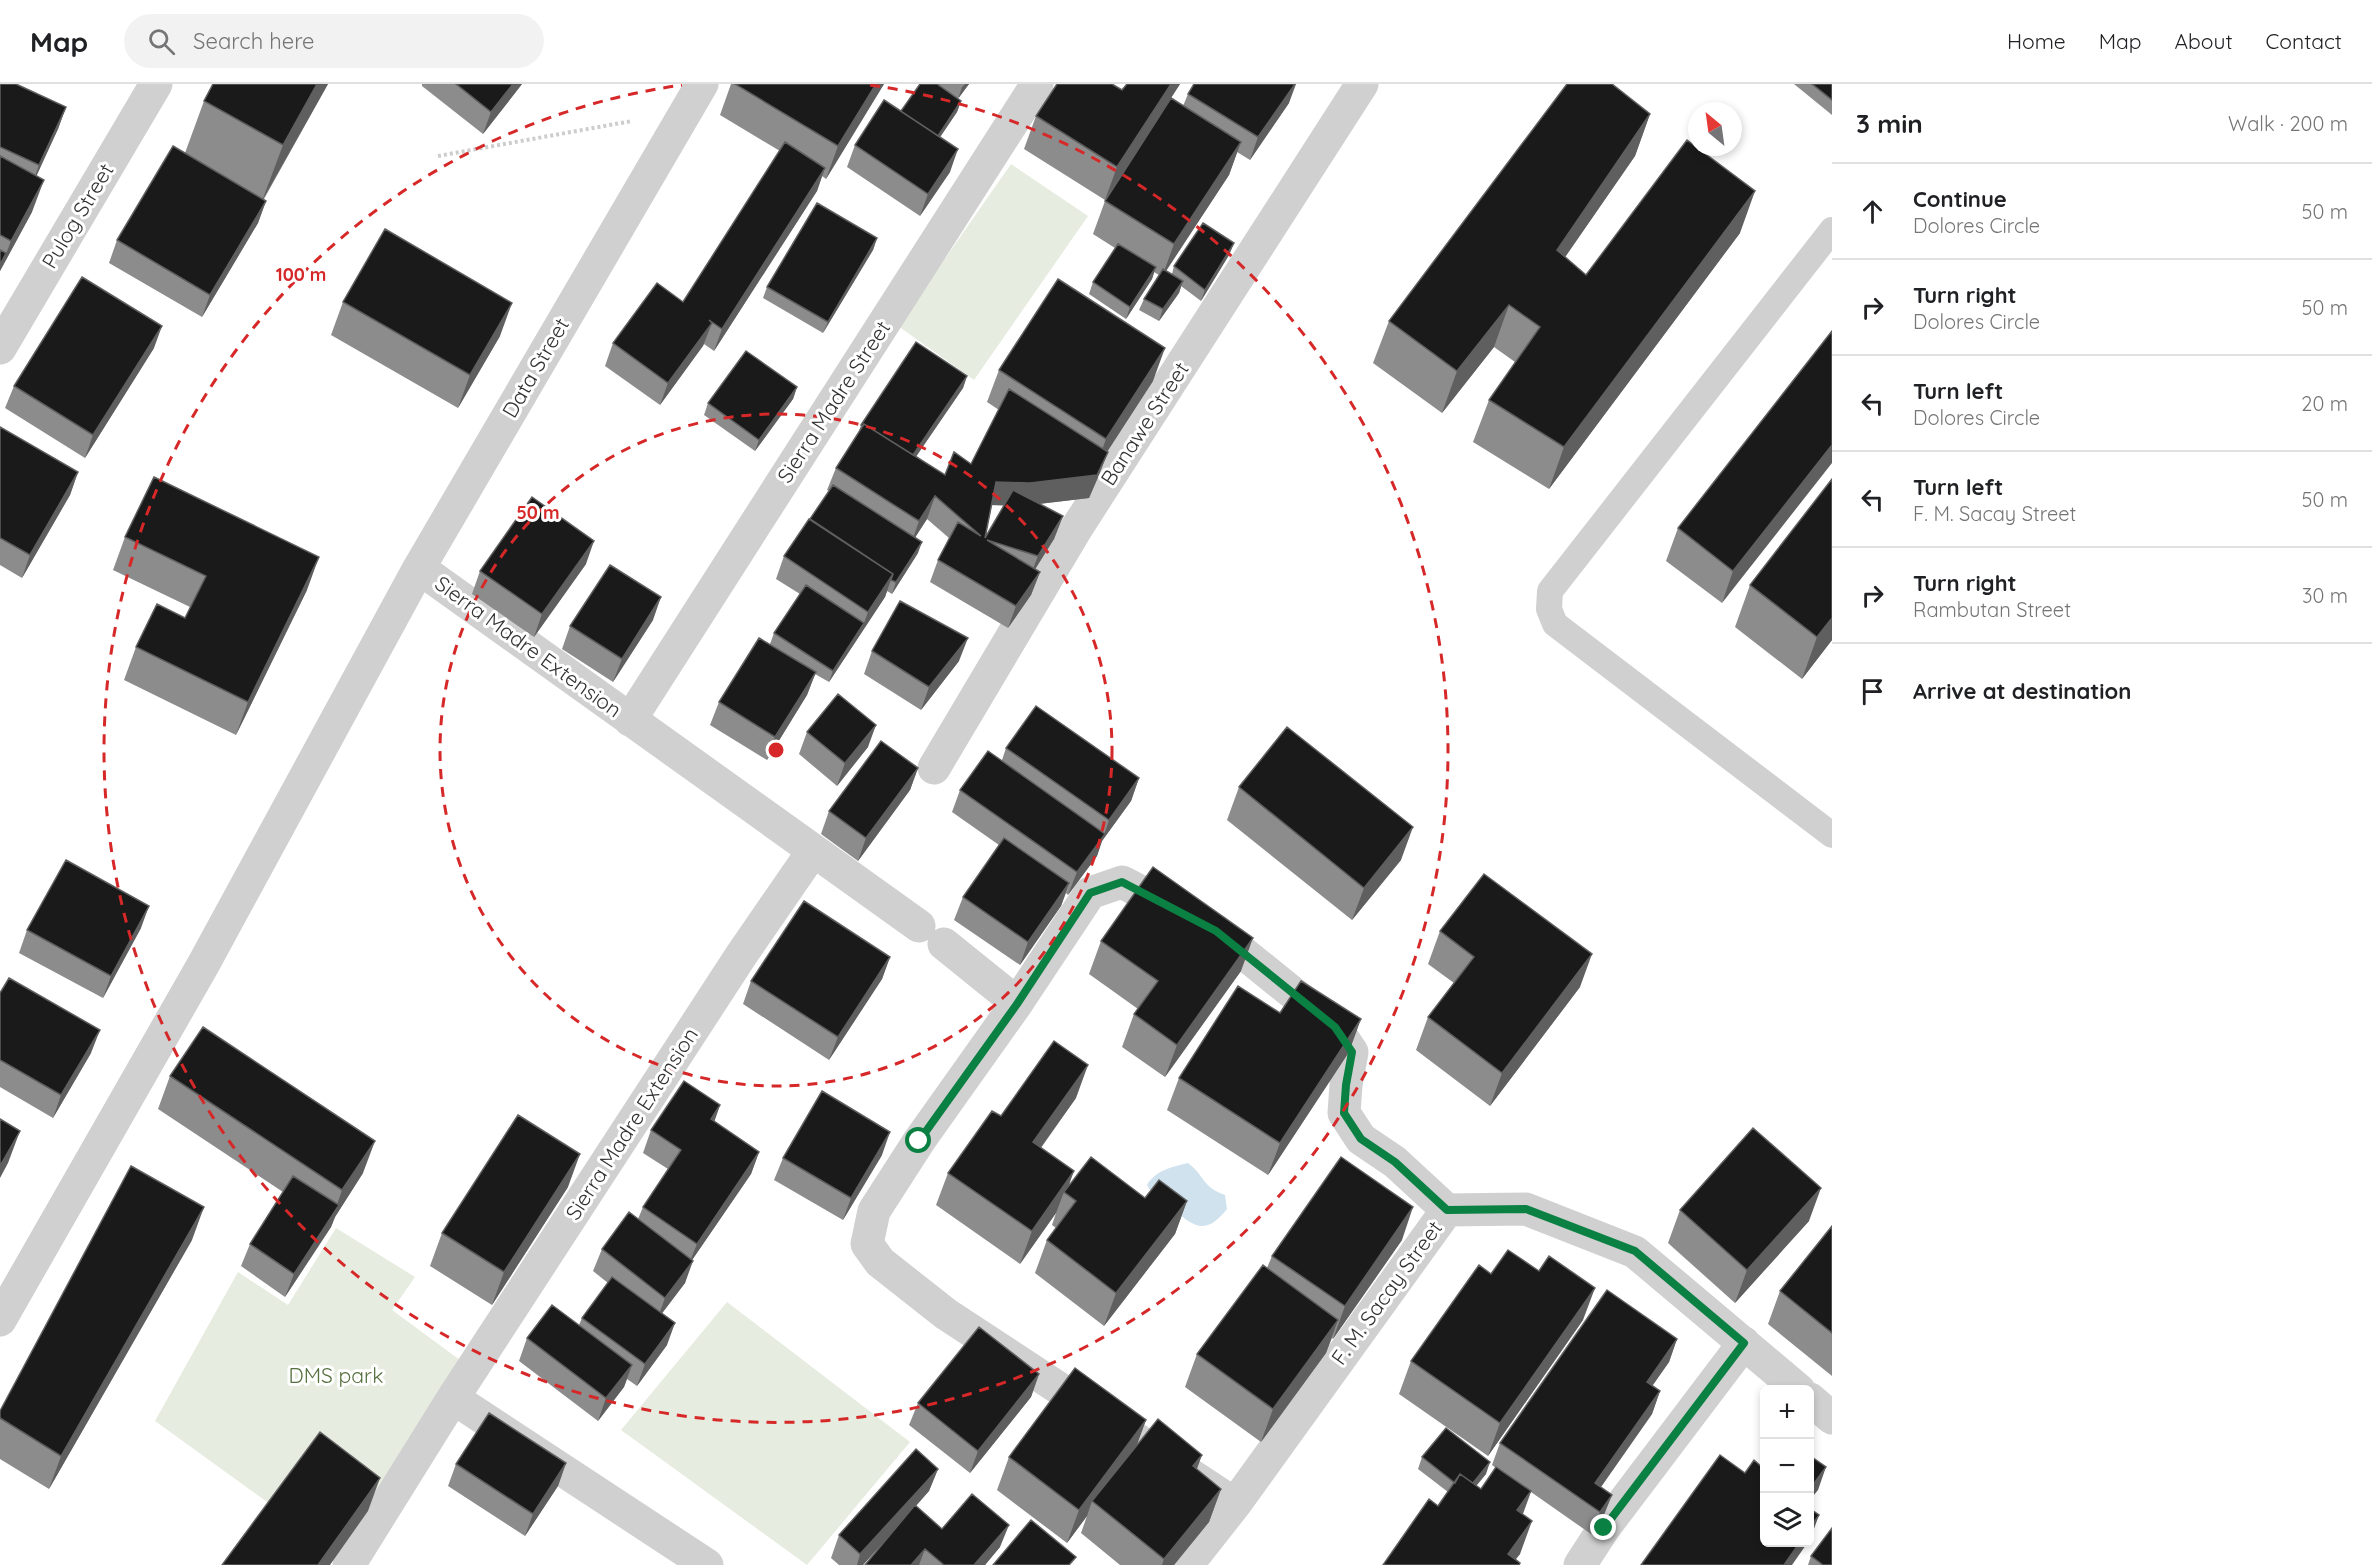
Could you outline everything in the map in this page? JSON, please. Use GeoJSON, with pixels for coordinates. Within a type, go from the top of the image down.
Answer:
{"type":"FeatureCollection","features":[{"type":"Feature","properties":{"kind":"street","name":"Pulog Street"},"geometry":{"type":"LineString","coordinates":[[0,348],[156,84]]}},
{"type":"Feature","properties":{"kind":"street","name":"Sierra Madre Street"},"geometry":{"type":"LineString","coordinates":[[630,720],[1037,84]]}},
{"type":"Feature","properties":{"kind":"street","name":"Banawe Street"},"geometry":{"type":"LineString","coordinates":[[934,768],[1076,529],[1362,84]]}},
{"type":"Feature","properties":{"kind":"street","name":"Data Street"},"geometry":{"type":"LineString","coordinates":[[0,1320],[203,965],[419,568],[695,96]]}},
{"type":"Feature","properties":{"kind":"street","name":"Sierra Madre Extension"},"geometry":{"type":"LineString","coordinates":[[419,568],[931,935],[1017,1004]]}},
{"type":"Feature","properties":{"kind":"street","name":"Sierra Madre Extension"},"geometry":{"type":"LineString","coordinates":[[349,1565],[453,1398],[742,954],[813,851]]}},
{"type":"Feature","properties":{"kind":"street"},"geometry":{"type":"LineString","coordinates":[[1187,1565],[1235,1504],[946,1314],[880,1262],[867,1244],[874,1211],[919,1141],[1017,1004],[1090,893],[1122,882],[1156,898],[1216,931],[1335,1027],[1352,1052],[1344,1113],[1361,1139],[1395,1162],[1447,1210]]}},
{"type":"Feature","properties":{"kind":"street","name":"F. M. Sacay Street"},"geometry":{"type":"LineString","coordinates":[[1235,1504],[1447,1210],[1526,1209],[1635,1251],[1794,1385]]}},
{"type":"Feature","properties":{"kind":"street"},"geometry":{"type":"LineString","coordinates":[[1580,1565],[1604,1528],[1744,1343]]}},
{"type":"Feature","properties":{"kind":"street"},"geometry":{"type":"LineString","coordinates":[[453,1398],[707,1565]]}},
{"type":"Feature","properties":{"kind":"street"},"geometry":{"type":"LineString","coordinates":[[1814,1403],[1832,1418]]}},
{"type":"Feature","properties":{"kind":"lane"},"geometry":{"type":"LineString","coordinates":[[1832,230],[1550,591],[1549,609],[1556,624],[1832,835]]}},
{"type":"Feature","properties":{"kind":"path"},"geometry":{"type":"LineString","coordinates":[[438,156],[645,119],[695,96]]}},
{"type":"Feature","properties":{"kind":"green space"},"geometry":{"type":"Polygon","coordinates":[[[1011,164],[1088,216],[974,380],[898,326],[1011,164]]]}},
{"type":"Feature","properties":{"kind":"green space","name":"DMS park"},"geometry":{"type":"Polygon","coordinates":[[[336,1228],[415,1277],[392,1310],[460,1360],[371,1503],[270,1504],[155,1421],[238,1272],[288,1305],[336,1228]]]}},
{"type":"Feature","properties":{"kind":"green space"},"geometry":{"type":"Polygon","coordinates":[[[727,1302],[910,1442],[807,1565],[621,1430],[727,1302]]]}},
{"type":"Feature","properties":{"kind":"water"},"geometry":{"type":"Polygon","coordinates":[[[1188,1163],[1208,1185],[1225,1195],[1227,1209],[1219,1218],[1205,1226],[1198,1226],[1185,1219],[1157,1198],[1147,1185],[1160,1173],[1188,1163]]]}},
{"type":"Feature","properties":{"kind":"building"},"geometry":{"type":"Polygon","coordinates":[[[0,84],[16,84],[66,107],[39,165],[0,147],[0,84]]]}},
{"type":"Feature","properties":{"kind":"building"},"geometry":{"type":"Polygon","coordinates":[[[213,84],[317,84],[283,145],[204,101],[213,84]]]}},
{"type":"Feature","properties":{"kind":"building"},"geometry":{"type":"Polygon","coordinates":[[[456,84],[513,84],[491,112],[456,84]]]}},
{"type":"Feature","properties":{"kind":"building"},"geometry":{"type":"Polygon","coordinates":[[[735,84],[876,84],[838,146],[735,84]]]}},
{"type":"Feature","properties":{"kind":"building"},"geometry":{"type":"Polygon","coordinates":[[[920,84],[937,84],[961,101],[938,136],[901,111],[920,84]]]}},
{"type":"Feature","properties":{"kind":"building"},"geometry":{"type":"Polygon","coordinates":[[[1057,84],[1112,84],[1122,90],[1127,84],[1171,84],[1117,167],[1036,116],[1057,84]]]}},
{"type":"Feature","properties":{"kind":"building"},"geometry":{"type":"Polygon","coordinates":[[[1194,84],[1295,84],[1258,137],[1188,94],[1194,84]]]}},
{"type":"Feature","properties":{"kind":"building"},"geometry":{"type":"Polygon","coordinates":[[[1567,84],[1612,84],[1650,114],[1557,250],[1586,275],[1687,140],[1688,156],[1708,156],[1755,191],[1564,447],[1489,400],[1540,327],[1509,305],[1457,371],[1389,321],[1567,84]]]}},
{"type":"Feature","properties":{"kind":"building"},"geometry":{"type":"Polygon","coordinates":[[[1812,84],[1832,84],[1832,100],[1812,84]]]}},
{"type":"Feature","properties":{"kind":"building"},"geometry":{"type":"Polygon","coordinates":[[[1171,98],[1241,142],[1174,244],[1105,201],[1171,98]]]}},
{"type":"Feature","properties":{"kind":"building"},"geometry":{"type":"Polygon","coordinates":[[[884,100],[958,149],[928,194],[855,145],[884,100]]]}},
{"type":"Feature","properties":{"kind":"building"},"geometry":{"type":"Polygon","coordinates":[[[785,142],[825,168],[722,329],[709,320],[712,323],[668,383],[613,343],[657,283],[683,302],[785,142]]]}},
{"type":"Feature","properties":{"kind":"building"},"geometry":{"type":"Polygon","coordinates":[[[173,146],[266,201],[210,295],[117,240],[173,146]]]}},
{"type":"Feature","properties":{"kind":"building"},"geometry":{"type":"Polygon","coordinates":[[[0,156],[44,180],[11,241],[0,235],[0,156]]]}},
{"type":"Feature","properties":{"kind":"building"},"geometry":{"type":"Polygon","coordinates":[[[817,203],[877,238],[828,322],[767,287],[817,203]]]}},
{"type":"Feature","properties":{"kind":"building"},"geometry":{"type":"Polygon","coordinates":[[[1203,223],[1234,243],[1205,290],[1174,266],[1203,223]]]}},
{"type":"Feature","properties":{"kind":"building"},"geometry":{"type":"Polygon","coordinates":[[[385,229],[512,303],[470,375],[343,302],[385,229]]]}},
{"type":"Feature","properties":{"kind":"building"},"geometry":{"type":"Polygon","coordinates":[[[1118,244],[1156,267],[1130,307],[1093,282],[1118,244]]]}},
{"type":"Feature","properties":{"kind":"building"},"geometry":{"type":"Polygon","coordinates":[[[0,250],[6,253],[0,265],[0,250]]]}},
{"type":"Feature","properties":{"kind":"building"},"geometry":{"type":"Polygon","coordinates":[[[1163,269],[1183,281],[1163,309],[1144,299],[1163,269]]]}},
{"type":"Feature","properties":{"kind":"building"},"geometry":{"type":"Polygon","coordinates":[[[82,277],[162,326],[93,435],[14,386],[82,277]]]}},
{"type":"Feature","properties":{"kind":"building"},"geometry":{"type":"Polygon","coordinates":[[[1058,279],[1165,348],[1106,439],[999,370],[1058,279]]]}},
{"type":"Feature","properties":{"kind":"building"},"geometry":{"type":"Polygon","coordinates":[[[1832,331],[1832,445],[1733,571],[1678,528],[1832,331]]]}},
{"type":"Feature","properties":{"kind":"building"},"geometry":{"type":"Polygon","coordinates":[[[916,342],[967,376],[913,455],[864,424],[861,425],[916,342]]]}},
{"type":"Feature","properties":{"kind":"building"},"geometry":{"type":"Polygon","coordinates":[[[746,351],[797,387],[759,440],[708,403],[746,351]]]}},
{"type":"Feature","properties":{"kind":"building"},"geometry":{"type":"Polygon","coordinates":[[[1009,389],[1108,452],[1097,475],[1030,483],[996,482],[985,538],[1013,490],[1063,516],[1038,556],[987,540],[1040,572],[1016,606],[938,560],[958,522],[981,536],[935,496],[919,521],[836,468],[864,424],[945,475],[954,452],[971,464],[1009,389]]]}},
{"type":"Feature","properties":{"kind":"building"},"geometry":{"type":"Polygon","coordinates":[[[0,427],[78,472],[30,555],[0,538],[0,427]]]}},
{"type":"Feature","properties":{"kind":"building"},"geometry":{"type":"Polygon","coordinates":[[[154,477],[319,557],[248,702],[136,647],[157,604],[185,618],[206,576],[125,537],[154,477]]]}},
{"type":"Feature","properties":{"kind":"building"},"geometry":{"type":"Polygon","coordinates":[[[1832,479],[1832,618],[1817,637],[1750,585],[1832,479]]]}},
{"type":"Feature","properties":{"kind":"building"},"geometry":{"type":"Polygon","coordinates":[[[833,485],[922,542],[896,582],[891,580],[893,574],[810,519],[833,485]]]}},
{"type":"Feature","properties":{"kind":"building"},"geometry":{"type":"Polygon","coordinates":[[[532,497],[594,541],[542,614],[480,571],[532,497]]]}},
{"type":"Feature","properties":{"kind":"building"},"geometry":{"type":"Polygon","coordinates":[[[809,519],[893,574],[868,612],[784,556],[809,519]]]}},
{"type":"Feature","properties":{"kind":"building"},"geometry":{"type":"Polygon","coordinates":[[[610,565],[661,597],[622,659],[570,626],[610,565]]]}},
{"type":"Feature","properties":{"kind":"building"},"geometry":{"type":"Polygon","coordinates":[[[806,585],[864,623],[833,671],[774,633],[806,585]]]}},
{"type":"Feature","properties":{"kind":"building"},"geometry":{"type":"Polygon","coordinates":[[[900,601],[968,638],[929,687],[872,651],[900,601]]]}},
{"type":"Feature","properties":{"kind":"building"},"geometry":{"type":"Polygon","coordinates":[[[759,638],[816,672],[775,737],[719,702],[759,638]]]}},
{"type":"Feature","properties":{"kind":"building"},"geometry":{"type":"Polygon","coordinates":[[[838,694],[876,725],[845,763],[807,732],[838,694]]]}},
{"type":"Feature","properties":{"kind":"building"},"geometry":{"type":"Polygon","coordinates":[[[1036,706],[1139,778],[1109,820],[1006,748],[1036,706]]]}},
{"type":"Feature","properties":{"kind":"building"},"geometry":{"type":"Polygon","coordinates":[[[1287,727],[1413,827],[1364,888],[1239,787],[1287,727]]]}},
{"type":"Feature","properties":{"kind":"building"},"geometry":{"type":"Polygon","coordinates":[[[881,741],[918,768],[866,838],[829,811],[881,741]]]}},
{"type":"Feature","properties":{"kind":"building"},"geometry":{"type":"Polygon","coordinates":[[[988,751],[1105,834],[1077,872],[960,790],[988,751]]]}},
{"type":"Feature","properties":{"kind":"building"},"geometry":{"type":"Polygon","coordinates":[[[1004,838],[1069,883],[1028,942],[963,897],[1004,838]]]}},
{"type":"Feature","properties":{"kind":"building"},"geometry":{"type":"Polygon","coordinates":[[[66,860],[149,906],[111,976],[27,930],[66,860]]]}},
{"type":"Feature","properties":{"kind":"building"},"geometry":{"type":"Polygon","coordinates":[[[1153,867],[1253,938],[1177,1045],[1134,1014],[1158,981],[1101,941],[1153,867]]]}},
{"type":"Feature","properties":{"kind":"building"},"geometry":{"type":"Polygon","coordinates":[[[1484,874],[1592,954],[1502,1073],[1428,1017],[1474,957],[1440,931],[1484,874]]]}},
{"type":"Feature","properties":{"kind":"building"},"geometry":{"type":"Polygon","coordinates":[[[804,901],[890,957],[838,1037],[751,981],[804,901]]]}},
{"type":"Feature","properties":{"kind":"building"},"geometry":{"type":"Polygon","coordinates":[[[9,978],[100,1030],[61,1095],[0,1060],[0,993],[9,978]]]}},
{"type":"Feature","properties":{"kind":"building"},"geometry":{"type":"Polygon","coordinates":[[[1301,981],[1361,1019],[1280,1143],[1179,1078],[1238,986],[1280,1013],[1301,981]]]}},
{"type":"Feature","properties":{"kind":"building"},"geometry":{"type":"Polygon","coordinates":[[[203,1027],[375,1141],[342,1190],[170,1076],[203,1027]]]}},
{"type":"Feature","properties":{"kind":"building"},"geometry":{"type":"Polygon","coordinates":[[[1054,1041],[1088,1065],[1033,1142],[1074,1171],[1032,1231],[948,1173],[992,1111],[1001,1116],[1054,1041]]]}},
{"type":"Feature","properties":{"kind":"building"},"geometry":{"type":"Polygon","coordinates":[[[684,1081],[720,1105],[711,1119],[759,1152],[697,1244],[643,1207],[681,1150],[651,1130],[684,1081]]]}},
{"type":"Feature","properties":{"kind":"building"},"geometry":{"type":"Polygon","coordinates":[[[822,1091],[890,1132],[851,1198],[783,1158],[822,1091]]]}},
{"type":"Feature","properties":{"kind":"building"},"geometry":{"type":"Polygon","coordinates":[[[518,1115],[580,1154],[504,1272],[442,1233],[518,1115]]]}},
{"type":"Feature","properties":{"kind":"building"},"geometry":{"type":"Polygon","coordinates":[[[0,1119],[20,1131],[0,1166],[0,1119]]]}},
{"type":"Feature","properties":{"kind":"building"},"geometry":{"type":"Polygon","coordinates":[[[1753,1128],[1821,1188],[1747,1270],[1680,1210],[1753,1128]]]}},
{"type":"Feature","properties":{"kind":"building"},"geometry":{"type":"Polygon","coordinates":[[[1091,1157],[1145,1198],[1159,1180],[1187,1201],[1116,1293],[1047,1240],[1076,1201],[1064,1192],[1091,1157]]]}},
{"type":"Feature","properties":{"kind":"building"},"geometry":{"type":"Polygon","coordinates":[[[1341,1157],[1413,1207],[1345,1306],[1272,1256],[1341,1157]]]}},
{"type":"Feature","properties":{"kind":"building"},"geometry":{"type":"Polygon","coordinates":[[[131,1166],[204,1207],[61,1456],[0,1418],[0,1411],[131,1166]]]}},
{"type":"Feature","properties":{"kind":"building"},"geometry":{"type":"Polygon","coordinates":[[[293,1176],[339,1205],[294,1274],[250,1244],[293,1176]]]}},
{"type":"Feature","properties":{"kind":"building"},"geometry":{"type":"Polygon","coordinates":[[[629,1212],[693,1261],[665,1298],[602,1249],[629,1212]]]}},
{"type":"Feature","properties":{"kind":"building"},"geometry":{"type":"Polygon","coordinates":[[[1832,1226],[1832,1333],[1780,1291],[1832,1226]]]}},
{"type":"Feature","properties":{"kind":"building"},"geometry":{"type":"Polygon","coordinates":[[[1508,1250],[1539,1271],[1549,1256],[1595,1288],[1500,1423],[1411,1361],[1479,1265],[1491,1274],[1508,1250]]]}},
{"type":"Feature","properties":{"kind":"building"},"geometry":{"type":"Polygon","coordinates":[[[1263,1265],[1338,1320],[1273,1409],[1197,1354],[1263,1265]]]}},
{"type":"Feature","properties":{"kind":"building"},"geometry":{"type":"Polygon","coordinates":[[[612,1277],[675,1323],[645,1364],[582,1318],[612,1277]]]}},
{"type":"Feature","properties":{"kind":"building"},"geometry":{"type":"Polygon","coordinates":[[[1607,1290],[1677,1339],[1647,1382],[1660,1391],[1595,1483],[1612,1495],[1600,1512],[1500,1443],[1607,1290]]]}},
{"type":"Feature","properties":{"kind":"building"},"geometry":{"type":"Polygon","coordinates":[[[552,1305],[632,1365],[606,1398],[527,1338],[552,1305]]]}},
{"type":"Feature","properties":{"kind":"building"},"geometry":{"type":"Polygon","coordinates":[[[979,1327],[1039,1374],[978,1451],[918,1403],[979,1327]]]}},
{"type":"Feature","properties":{"kind":"building"},"geometry":{"type":"Polygon","coordinates":[[[1075,1368],[1146,1420],[1079,1510],[1009,1457],[1075,1368]]]}},
{"type":"Feature","properties":{"kind":"building"},"geometry":{"type":"Polygon","coordinates":[[[489,1413],[566,1463],[533,1514],[456,1464],[489,1413]]]}},
{"type":"Feature","properties":{"kind":"building"},"geometry":{"type":"Polygon","coordinates":[[[1158,1419],[1202,1455],[1193,1466],[1221,1489],[1164,1559],[1092,1501],[1158,1419]]]}},
{"type":"Feature","properties":{"kind":"building"},"geometry":{"type":"Polygon","coordinates":[[[1446,1428],[1490,1462],[1473,1483],[1460,1474],[1455,1483],[1422,1457],[1446,1428]]]}},
{"type":"Feature","properties":{"kind":"building"},"geometry":{"type":"Polygon","coordinates":[[[320,1432],[380,1478],[318,1565],[222,1565],[320,1432]]]}},
{"type":"Feature","properties":{"kind":"building"},"geometry":{"type":"Polygon","coordinates":[[[916,1449],[938,1469],[860,1554],[839,1535],[916,1449]]]}},
{"type":"Feature","properties":{"kind":"building"},"geometry":{"type":"Polygon","coordinates":[[[1720,1455],[1745,1473],[1754,1460],[1760,1465],[1760,1547],[1797,1547],[1784,1565],[1641,1565],[1720,1455]]]}},
{"type":"Feature","properties":{"kind":"building"},"geometry":{"type":"Polygon","coordinates":[[[1814,1459],[1826,1467],[1814,1483],[1814,1459]]]}},
{"type":"Feature","properties":{"kind":"building"},"geometry":{"type":"Polygon","coordinates":[[[1496,1467],[1531,1491],[1517,1510],[1532,1521],[1508,1554],[1520,1563],[1519,1565],[1383,1565],[1429,1499],[1438,1506],[1460,1474],[1481,1489],[1496,1467]]]}},
{"type":"Feature","properties":{"kind":"building"},"geometry":{"type":"Polygon","coordinates":[[[972,1494],[1009,1525],[974,1565],[944,1565],[925,1549],[911,1565],[865,1565],[915,1505],[942,1529],[972,1494]]]}},
{"type":"Feature","properties":{"kind":"building"},"geometry":{"type":"Polygon","coordinates":[[[1814,1512],[1819,1515],[1814,1522],[1814,1512]]]}},
{"type":"Feature","properties":{"kind":"building"},"geometry":{"type":"Polygon","coordinates":[[[1031,1520],[1076,1557],[1069,1565],[993,1565],[1031,1520]]]}},
{"type":"Feature","properties":{"kind":"building"},"geometry":{"type":"Polygon","coordinates":[[[1832,1528],[1832,1565],[1823,1565],[1811,1556],[1832,1528]]]}},
{"type":"Feature","properties":{"kind":"route"},"geometry":{"type":"LineString","coordinates":[[919,1141],[1017,1004],[1090,893],[1122,882],[1216,931],[1335,1027],[1352,1052],[1344,1113],[1361,1139],[1395,1162],[1447,1210],[1526,1209],[1635,1251],[1744,1343],[1604,1528]]}}]}
